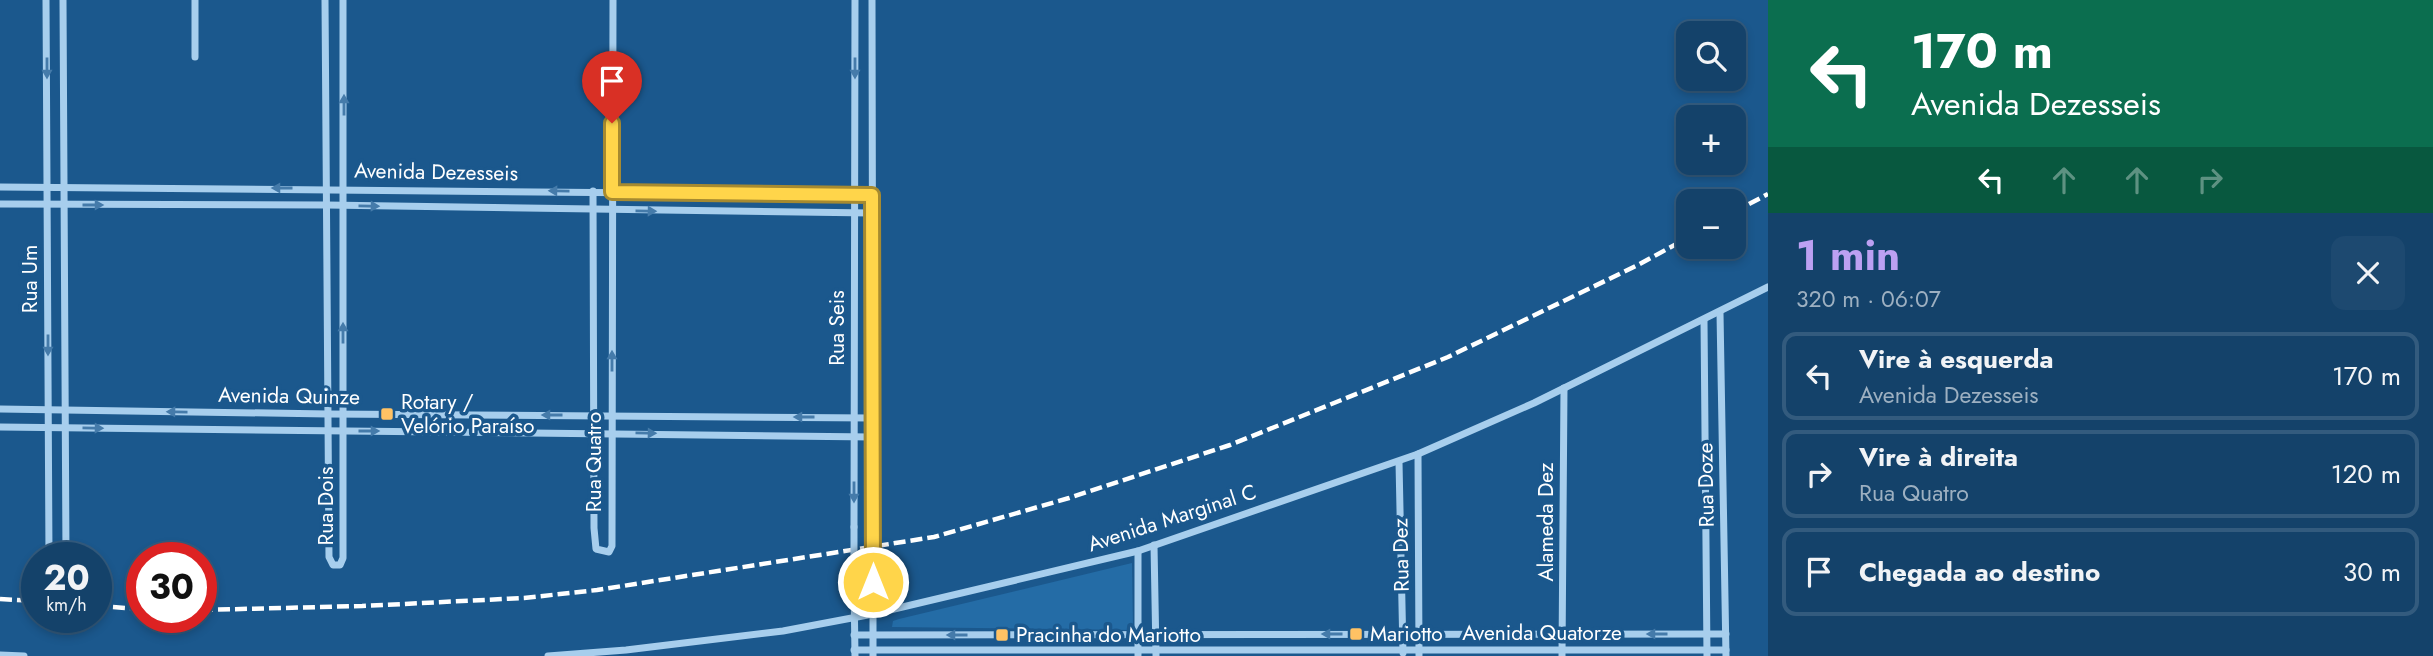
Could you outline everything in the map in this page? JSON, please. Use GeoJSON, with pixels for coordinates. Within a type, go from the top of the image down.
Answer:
{"type":"FeatureCollection","features":[{"type":"Feature","properties":{"kind":"street","name":"Rua Um"},"geometry":{"type":"LineString","coordinates":[[46,0],[49,542]]}},
{"type":"Feature","properties":{"kind":"street","name":"Rua Um"},"geometry":{"type":"LineString","coordinates":[[62,0],[66,542]]}},
{"type":"Feature","properties":{"kind":"street"},"geometry":{"type":"LineString","coordinates":[[195,0],[195,57]]}},
{"type":"Feature","properties":{"kind":"street","name":"Rua Dois"},"geometry":{"type":"LineString","coordinates":[[326,0],[329,557],[333,565],[340,565],[344,558],[344,0]]}},
{"type":"Feature","properties":{"kind":"street","name":"Rua Quatro"},"geometry":{"type":"LineString","coordinates":[[593,191],[594,528],[596,549],[609,552],[612,546],[613,0]]}},
{"type":"Feature","properties":{"kind":"street","name":"Rua Seis"},"geometry":{"type":"LineString","coordinates":[[855,0],[855,653]]}},
{"type":"Feature","properties":{"kind":"street","name":"Rua Seis"},"geometry":{"type":"LineString","coordinates":[[872,0],[873,653]]}},
{"type":"Feature","properties":{"kind":"street","name":"Avenida Dezesseis"},"geometry":{"type":"LineString","coordinates":[[0,187],[343,188],[872,195]]}},
{"type":"Feature","properties":{"kind":"street","name":"Avenida Dezesseis"},"geometry":{"type":"LineString","coordinates":[[0,204],[327,205],[872,213]]}},
{"type":"Feature","properties":{"kind":"street","name":"Avenida Marginal C"},"geometry":{"type":"LineString","coordinates":[[548,656],[612,654],[783,631],[873,614],[1138,551],[1399,462],[1564,388],[1768,287]]}},
{"type":"Feature","properties":{"kind":"street","name":"Rua Doze"},"geometry":{"type":"LineString","coordinates":[[1720,313],[1726,653]]}},
{"type":"Feature","properties":{"kind":"street","name":"Rua Doze"},"geometry":{"type":"LineString","coordinates":[[1703,320],[1707,653]]}},
{"type":"Feature","properties":{"kind":"street","name":"Alameda Dez"},"geometry":{"type":"LineString","coordinates":[[1562,653],[1564,388]]}},
{"type":"Feature","properties":{"kind":"street","name":"Avenida Quinze"},"geometry":{"type":"LineString","coordinates":[[0,409],[872,418]]}},
{"type":"Feature","properties":{"kind":"street","name":"Avenida Quinze"},"geometry":{"type":"LineString","coordinates":[[0,426],[872,438]]}},
{"type":"Feature","properties":{"kind":"street","name":"Rua Dez"},"geometry":{"type":"LineString","coordinates":[[1418,454],[1419,654]]}},
{"type":"Feature","properties":{"kind":"street","name":"Rua Dez"},"geometry":{"type":"LineString","coordinates":[[1399,462],[1403,654]]}},
{"type":"Feature","properties":{"kind":"street"},"geometry":{"type":"LineString","coordinates":[[594,528],[612,528]]}},
{"type":"Feature","properties":{"kind":"street"},"geometry":{"type":"LineString","coordinates":[[1154,545],[1156,654]]}},
{"type":"Feature","properties":{"kind":"street"},"geometry":{"type":"LineString","coordinates":[[1138,551],[1138,654]]}},
{"type":"Feature","properties":{"kind":"street","name":"Avenida Quatorze"},"geometry":{"type":"LineString","coordinates":[[854,635],[1726,634]]}},
{"type":"Feature","properties":{"kind":"street","name":"Avenida Quatorze"},"geometry":{"type":"LineString","coordinates":[[855,653],[1726,653]]}},
{"type":"Feature","properties":{"kind":"street"},"geometry":{"type":"LineString","coordinates":[[0,655],[24,656]]}},
{"type":"Feature","properties":{"kind":"shaded area"},"geometry":{"type":"Polygon","coordinates":[[[1132,563],[1133,630],[892,627],[893,621],[899,619],[1132,563]]]}},
{"type":"Feature","properties":{"kind":"railway"},"geometry":{"type":"LineString","coordinates":[[1746,206],[1768,194]]}},
{"type":"Feature","properties":{"kind":"railway"},"geometry":{"type":"LineString","coordinates":[[217,610],[524,598],[597,590],[934,537],[1069,498],[1230,445],[1448,357],[1676,244]]}},
{"type":"Feature","properties":{"kind":"railway"},"geometry":{"type":"LineString","coordinates":[[0,599],[21,600]]}},
{"type":"Feature","properties":{"kind":"railway"},"geometry":{"type":"LineString","coordinates":[[112,607],[126,608]]}},
{"type":"Feature","properties":{"kind":"place","name":"Rotary / Velório Paraíso"},"geometry":{"type":"Point","coordinates":[387,414]}},
{"type":"Feature","properties":{"kind":"place","name":"Mariotto"},"geometry":{"type":"Point","coordinates":[1356,634]}},
{"type":"Feature","properties":{"kind":"place","name":"Pracinha do Mariotto"},"geometry":{"type":"Point","coordinates":[1002,635]}},
{"type":"Feature","properties":{"kind":"route"},"geometry":{"type":"LineString","coordinates":[[612,123],[612,192],[872,195],[873,582]]}}]}
